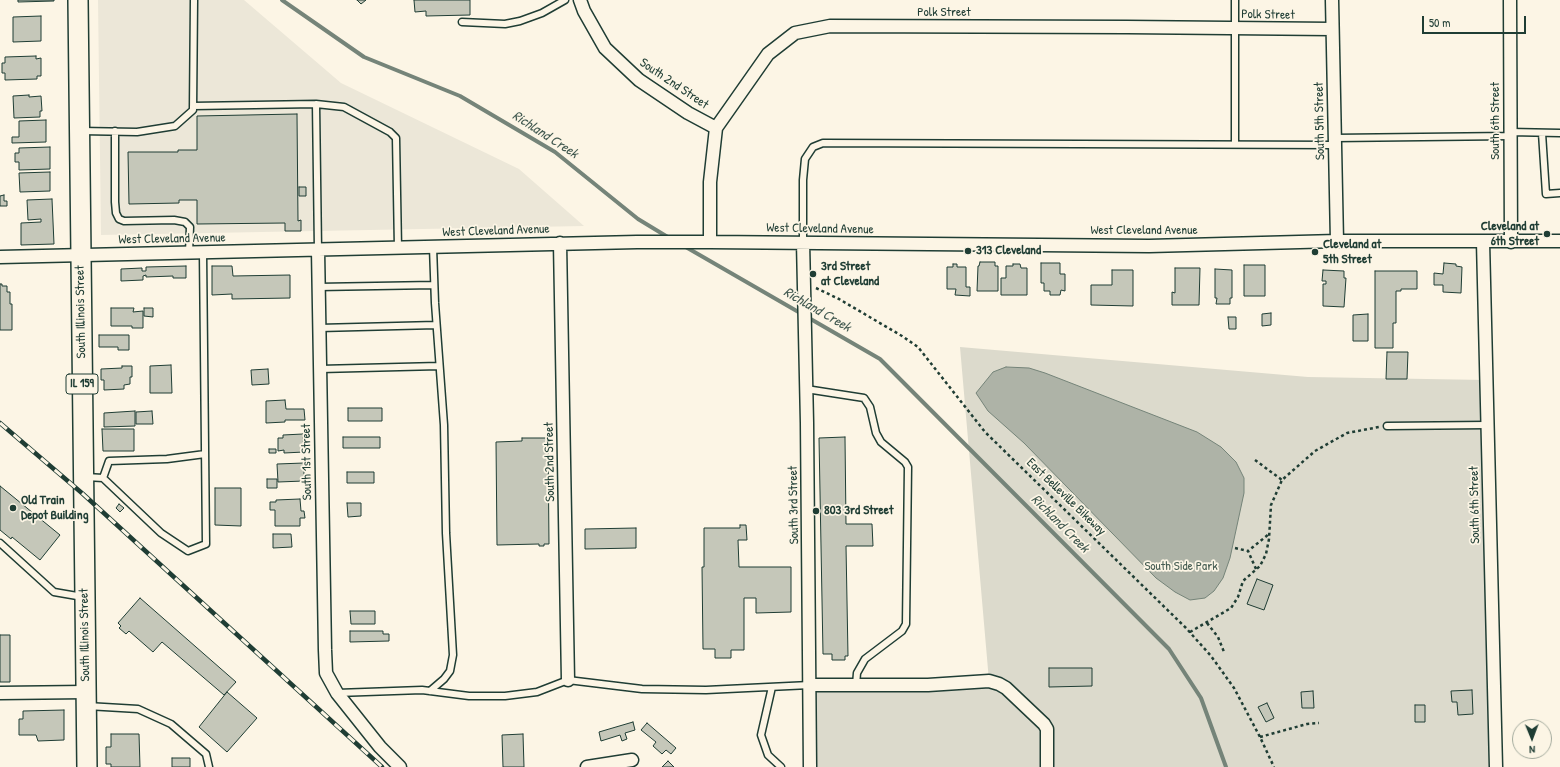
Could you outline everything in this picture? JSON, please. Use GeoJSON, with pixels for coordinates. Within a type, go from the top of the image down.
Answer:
{"type":"FeatureCollection","features":[{"type":"Feature","properties":{"kind":"main road","name":"South Illinois Street"},"geometry":{"type":"LineString","coordinates":[[78,0],[86,767]]}},
{"type":"Feature","properties":{"kind":"street","name":"South 2nd Street"},"geometry":{"type":"LineString","coordinates":[[580,0],[584,11],[605,48],[639,80],[688,113],[716,128]]}},
{"type":"Feature","properties":{"kind":"street","name":"South 5th Street"},"geometry":{"type":"LineString","coordinates":[[1332,0],[1337,241]]}},
{"type":"Feature","properties":{"kind":"street","name":"South 6th Street"},"geometry":{"type":"LineString","coordinates":[[1510,0],[1511,242]]}},
{"type":"Feature","properties":{"kind":"street","name":"Polk Street"},"geometry":{"type":"LineString","coordinates":[[707,242],[710,182],[716,128],[768,54],[795,33],[823,28],[861,26],[1332,30]]}},
{"type":"Feature","properties":{"kind":"street","name":"West Cleveland Avenue"},"geometry":{"type":"LineString","coordinates":[[0,257],[637,242],[802,242],[1149,246],[1337,241],[1560,241]]}},
{"type":"Feature","properties":{"kind":"street","name":"South 3rd Street"},"geometry":{"type":"LineString","coordinates":[[802,242],[806,389],[810,767]]}},
{"type":"Feature","properties":{"kind":"street","name":"South 6th Street"},"geometry":{"type":"LineString","coordinates":[[1483,242],[1496,767]]}},
{"type":"Feature","properties":{"kind":"street","name":"South 2nd Street"},"geometry":{"type":"LineString","coordinates":[[560,243],[568,680]]}},
{"type":"Feature","properties":{"kind":"street","name":"South 1st Street"},"geometry":{"type":"LineString","coordinates":[[318,250],[325,650],[326,673],[337,692]]}},
{"type":"Feature","properties":{"kind":"street"},"geometry":{"type":"LineString","coordinates":[[810,685],[928,685],[989,681],[994,682],[1006,688],[1044,724],[1047,729],[1048,736],[1048,767]]}},
{"type":"Feature","properties":{"kind":"street"},"geometry":{"type":"LineString","coordinates":[[337,692],[380,747],[400,767]]}},
{"type":"Feature","properties":{"kind":"street"},"geometry":{"type":"LineString","coordinates":[[0,693],[86,698]]}},
{"type":"Feature","properties":{"kind":"street"},"geometry":{"type":"LineString","coordinates":[[587,767],[632,760]]}},
{"type":"Feature","properties":{"kind":"lane"},"geometry":{"type":"LineString","coordinates":[[79,131],[137,132],[176,126],[193,110],[194,0]]}},
{"type":"Feature","properties":{"kind":"lane"},"geometry":{"type":"LineString","coordinates":[[462,22],[505,24],[520,21],[542,13],[565,0]]}},
{"type":"Feature","properties":{"kind":"lane"},"geometry":{"type":"LineString","coordinates":[[1235,144],[1236,0]]}},
{"type":"Feature","properties":{"kind":"lane"},"geometry":{"type":"LineString","coordinates":[[193,106],[316,104],[344,107],[390,132],[396,138],[398,248]]}},
{"type":"Feature","properties":{"kind":"lane"},"geometry":{"type":"LineString","coordinates":[[316,104],[318,250]]}},
{"type":"Feature","properties":{"kind":"lane"},"geometry":{"type":"LineString","coordinates":[[115,131],[115,202],[116,213],[119,219],[124,221],[174,220],[185,222],[190,227],[189,253]]}},
{"type":"Feature","properties":{"kind":"lane"},"geometry":{"type":"LineString","coordinates":[[1542,133],[1546,194],[1560,193]]}},
{"type":"Feature","properties":{"kind":"lane"},"geometry":{"type":"LineString","coordinates":[[802,242],[803,180],[805,159],[813,147],[823,143],[1235,144],[1560,133]]}},
{"type":"Feature","properties":{"kind":"lane"},"geometry":{"type":"LineString","coordinates":[[430,691],[444,679],[450,671],[453,655],[446,533],[444,425],[436,325],[433,247]]}},
{"type":"Feature","properties":{"kind":"lane"},"geometry":{"type":"LineString","coordinates":[[83,477],[103,478],[161,533],[188,551],[206,544],[203,253]]}},
{"type":"Feature","properties":{"kind":"lane"},"geometry":{"type":"LineString","coordinates":[[318,287],[434,285]]}},
{"type":"Feature","properties":{"kind":"lane"},"geometry":{"type":"LineString","coordinates":[[319,328],[436,325]]}},
{"type":"Feature","properties":{"kind":"lane"},"geometry":{"type":"LineString","coordinates":[[320,369],[439,366]]}},
{"type":"Feature","properties":{"kind":"lane"},"geometry":{"type":"LineString","coordinates":[[806,389],[864,398],[870,407],[876,433],[881,442],[905,462],[908,467],[906,624],[902,631],[865,659],[857,673],[856,685]]}},
{"type":"Feature","properties":{"kind":"lane"},"geometry":{"type":"LineString","coordinates":[[1387,426],[1487,425]]}},
{"type":"Feature","properties":{"kind":"lane"},"geometry":{"type":"LineString","coordinates":[[103,478],[109,461],[167,459],[205,454]]}},
{"type":"Feature","properties":{"kind":"lane"},"geometry":{"type":"LineString","coordinates":[[0,543],[54,592],[84,598]]}},
{"type":"Feature","properties":{"kind":"lane"},"geometry":{"type":"LineString","coordinates":[[337,692],[422,690],[468,696],[505,696],[536,692],[568,680],[642,689],[706,690],[810,685]]}},
{"type":"Feature","properties":{"kind":"lane"},"geometry":{"type":"LineString","coordinates":[[772,687],[765,711],[761,735],[768,755],[781,767]]}},
{"type":"Feature","properties":{"kind":"lane"},"geometry":{"type":"LineString","coordinates":[[86,698],[138,709],[171,724],[206,754],[209,767]]}},
{"type":"Feature","properties":{"kind":"path","name":"East Belleville Bikeway"},"geometry":{"type":"LineString","coordinates":[[804,289],[818,288],[902,336],[918,347],[985,432],[1190,632],[1228,679],[1274,767]]}},
{"type":"Feature","properties":{"kind":"path"},"geometry":{"type":"LineString","coordinates":[[1190,632],[1231,608],[1238,597],[1243,581],[1260,566],[1266,554],[1271,505],[1282,480],[1315,451],[1346,433],[1387,426]]}},
{"type":"Feature","properties":{"kind":"path"},"geometry":{"type":"LineString","coordinates":[[1255,460],[1282,480]]}},
{"type":"Feature","properties":{"kind":"path"},"geometry":{"type":"LineString","coordinates":[[1248,551],[1269,534]]}},
{"type":"Feature","properties":{"kind":"path"},"geometry":{"type":"LineString","coordinates":[[1235,548],[1248,551]]}},
{"type":"Feature","properties":{"kind":"path"},"geometry":{"type":"LineString","coordinates":[[1248,551],[1256,569]]}},
{"type":"Feature","properties":{"kind":"path"},"geometry":{"type":"LineString","coordinates":[[1207,623],[1218,637],[1224,652]]}},
{"type":"Feature","properties":{"kind":"path"},"geometry":{"type":"LineString","coordinates":[[1260,738],[1306,724],[1319,723]]}},
{"type":"Feature","properties":{"kind":"shaded area"},"geometry":{"type":"Polygon","coordinates":[[[98,0],[244,0],[341,83],[519,169],[584,226],[101,235],[98,0]]]}},
{"type":"Feature","properties":{"kind":"shaded area"},"geometry":{"type":"Polygon","coordinates":[[[1006,367],[1029,368],[1045,373],[1197,432],[1221,447],[1236,462],[1244,478],[1244,493],[1230,558],[1223,578],[1214,591],[1205,598],[1190,600],[1175,592],[1156,578],[1024,443],[988,411],[976,393],[993,372],[1006,367]]]}},
{"type":"Feature","properties":{"kind":"green space","name":"South Side Park"},"geometry":{"type":"Polygon","coordinates":[[[960,347],[1308,377],[1486,380],[1492,767],[812,767],[810,685],[989,681],[960,347]]]}},
{"type":"Feature","properties":{"kind":"building"},"geometry":{"type":"Polygon","coordinates":[[[18,0],[54,0],[54,1],[18,2],[18,0]]]}},
{"type":"Feature","properties":{"kind":"building"},"geometry":{"type":"Polygon","coordinates":[[[357,0],[366,0],[361,4],[357,0]]]}},
{"type":"Feature","properties":{"kind":"building"},"geometry":{"type":"Polygon","coordinates":[[[414,0],[470,0],[470,15],[426,16],[426,11],[415,12],[414,0]]]}},
{"type":"Feature","properties":{"kind":"building"},"geometry":{"type":"Polygon","coordinates":[[[41,16],[41,41],[13,42],[13,17],[41,16]]]}},
{"type":"Feature","properties":{"kind":"building"},"geometry":{"type":"Polygon","coordinates":[[[36,56],[36,59],[41,58],[41,76],[37,76],[37,79],[5,80],[5,73],[2,73],[2,63],[5,63],[5,57],[36,56]]]}},
{"type":"Feature","properties":{"kind":"building"},"geometry":{"type":"Polygon","coordinates":[[[29,95],[29,97],[41,96],[42,111],[40,111],[40,117],[14,118],[13,96],[29,95]]]}},
{"type":"Feature","properties":{"kind":"building"},"geometry":{"type":"Polygon","coordinates":[[[297,114],[298,221],[301,220],[301,231],[285,231],[285,223],[197,224],[197,200],[179,200],[179,203],[129,204],[128,152],[178,152],[178,150],[197,150],[197,116],[297,114]]]}},
{"type":"Feature","properties":{"kind":"building"},"geometry":{"type":"Polygon","coordinates":[[[46,120],[46,142],[12,143],[12,137],[19,137],[19,121],[46,120]]]}},
{"type":"Feature","properties":{"kind":"building"},"geometry":{"type":"Polygon","coordinates":[[[50,147],[50,169],[19,170],[19,162],[15,162],[15,153],[19,153],[19,148],[50,147]]]}},
{"type":"Feature","properties":{"kind":"building"},"geometry":{"type":"Polygon","coordinates":[[[50,172],[50,191],[20,192],[19,173],[50,172]]]}},
{"type":"Feature","properties":{"kind":"building"},"geometry":{"type":"Polygon","coordinates":[[[299,187],[306,187],[306,196],[299,196],[299,187]]]}},
{"type":"Feature","properties":{"kind":"building"},"geometry":{"type":"Polygon","coordinates":[[[4,195],[4,201],[7,201],[7,206],[0,206],[0,196],[4,195]]]}},
{"type":"Feature","properties":{"kind":"building"},"geometry":{"type":"Polygon","coordinates":[[[52,199],[54,244],[21,245],[21,223],[41,222],[41,219],[28,220],[27,200],[52,199]]]}},
{"type":"Feature","properties":{"kind":"building"},"geometry":{"type":"Polygon","coordinates":[[[980,262],[995,262],[995,266],[998,266],[998,291],[977,291],[978,266],[980,262]]]}},
{"type":"Feature","properties":{"kind":"building"},"geometry":{"type":"Polygon","coordinates":[[[1041,263],[1060,263],[1060,274],[1065,274],[1065,291],[1061,290],[1060,295],[1050,295],[1050,291],[1044,291],[1044,283],[1041,283],[1041,263]]]}},
{"type":"Feature","properties":{"kind":"building"},"geometry":{"type":"Polygon","coordinates":[[[1444,263],[1456,264],[1456,266],[1462,267],[1461,293],[1443,292],[1443,285],[1434,285],[1434,273],[1443,274],[1444,263]]]}},
{"type":"Feature","properties":{"kind":"building"},"geometry":{"type":"Polygon","coordinates":[[[953,264],[957,264],[957,267],[966,267],[966,287],[970,287],[970,296],[955,295],[956,289],[947,289],[947,267],[953,267],[953,264]]]}},
{"type":"Feature","properties":{"kind":"building"},"geometry":{"type":"Polygon","coordinates":[[[1013,264],[1020,264],[1021,268],[1027,268],[1027,295],[1001,295],[1001,278],[1006,278],[1006,266],[1013,266],[1013,264]]]}},
{"type":"Feature","properties":{"kind":"building"},"geometry":{"type":"Polygon","coordinates":[[[1244,265],[1265,265],[1265,296],[1244,296],[1244,265]]]}},
{"type":"Feature","properties":{"kind":"building"},"geometry":{"type":"Polygon","coordinates":[[[186,266],[186,278],[173,278],[173,276],[146,277],[146,275],[143,276],[143,280],[121,281],[121,269],[142,268],[142,271],[146,271],[146,267],[186,266]]]}},
{"type":"Feature","properties":{"kind":"building"},"geometry":{"type":"Polygon","coordinates":[[[212,266],[232,266],[233,276],[290,275],[290,298],[232,299],[232,294],[212,295],[212,266]]]}},
{"type":"Feature","properties":{"kind":"building"},"geometry":{"type":"Polygon","coordinates":[[[1175,268],[1200,268],[1199,305],[1172,305],[1172,292],[1175,293],[1175,268]]]}},
{"type":"Feature","properties":{"kind":"building"},"geometry":{"type":"Polygon","coordinates":[[[1215,269],[1232,270],[1232,298],[1230,298],[1230,304],[1216,304],[1215,269]]]}},
{"type":"Feature","properties":{"kind":"building"},"geometry":{"type":"Polygon","coordinates":[[[1112,270],[1133,270],[1133,306],[1091,305],[1091,285],[1112,285],[1112,270]]]}},
{"type":"Feature","properties":{"kind":"building"},"geometry":{"type":"Polygon","coordinates":[[[1323,270],[1344,271],[1344,278],[1346,278],[1344,307],[1323,306],[1323,284],[1326,284],[1326,281],[1322,281],[1323,270]]]}},
{"type":"Feature","properties":{"kind":"building"},"geometry":{"type":"Polygon","coordinates":[[[1375,271],[1417,271],[1417,289],[1401,289],[1401,291],[1396,291],[1396,323],[1393,323],[1393,348],[1375,348],[1375,271]]]}},
{"type":"Feature","properties":{"kind":"building"},"geometry":{"type":"Polygon","coordinates":[[[0,284],[2,284],[2,286],[7,286],[7,292],[10,292],[10,304],[12,304],[12,330],[0,330],[0,284]]]}},
{"type":"Feature","properties":{"kind":"building"},"geometry":{"type":"Polygon","coordinates":[[[111,308],[134,308],[133,312],[143,311],[143,328],[132,328],[132,326],[111,326],[111,308]]]}},
{"type":"Feature","properties":{"kind":"building"},"geometry":{"type":"Polygon","coordinates":[[[144,308],[153,308],[153,317],[144,316],[144,308]]]}},
{"type":"Feature","properties":{"kind":"building"},"geometry":{"type":"Polygon","coordinates":[[[1271,313],[1271,325],[1262,326],[1262,314],[1271,313]]]}},
{"type":"Feature","properties":{"kind":"building"},"geometry":{"type":"Polygon","coordinates":[[[1368,314],[1368,341],[1353,341],[1353,315],[1368,314]]]}},
{"type":"Feature","properties":{"kind":"building"},"geometry":{"type":"Polygon","coordinates":[[[1228,317],[1236,317],[1236,329],[1229,329],[1228,317]]]}},
{"type":"Feature","properties":{"kind":"building"},"geometry":{"type":"Polygon","coordinates":[[[99,335],[129,335],[129,350],[118,350],[118,347],[99,347],[99,335]]]}},
{"type":"Feature","properties":{"kind":"building"},"geometry":{"type":"Polygon","coordinates":[[[1387,352],[1408,352],[1407,379],[1386,379],[1387,352]]]}},
{"type":"Feature","properties":{"kind":"building"},"geometry":{"type":"Polygon","coordinates":[[[171,365],[172,393],[150,393],[150,366],[171,365]]]}},
{"type":"Feature","properties":{"kind":"building"},"geometry":{"type":"Polygon","coordinates":[[[122,366],[132,366],[132,377],[130,377],[130,384],[124,385],[124,389],[104,390],[104,380],[101,380],[101,369],[122,368],[122,366]]]}},
{"type":"Feature","properties":{"kind":"building"},"geometry":{"type":"Polygon","coordinates":[[[268,369],[269,384],[252,385],[251,370],[268,369]]]}},
{"type":"Feature","properties":{"kind":"building"},"geometry":{"type":"Polygon","coordinates":[[[285,400],[286,409],[304,409],[305,420],[285,420],[285,422],[266,423],[266,401],[285,400]]]}},
{"type":"Feature","properties":{"kind":"building"},"geometry":{"type":"Polygon","coordinates":[[[348,408],[382,408],[382,421],[348,421],[348,408]]]}},
{"type":"Feature","properties":{"kind":"building"},"geometry":{"type":"Polygon","coordinates":[[[135,411],[135,426],[104,427],[104,413],[135,411]]]}},
{"type":"Feature","properties":{"kind":"building"},"geometry":{"type":"Polygon","coordinates":[[[152,411],[153,424],[136,424],[136,412],[152,411]]]}},
{"type":"Feature","properties":{"kind":"building"},"geometry":{"type":"Polygon","coordinates":[[[102,429],[134,429],[134,451],[103,451],[102,429]]]}},
{"type":"Feature","properties":{"kind":"building"},"geometry":{"type":"Polygon","coordinates":[[[303,434],[303,443],[306,443],[304,452],[284,453],[284,450],[278,451],[278,438],[283,438],[283,435],[303,434]]]}},
{"type":"Feature","properties":{"kind":"building"},"geometry":{"type":"Polygon","coordinates":[[[343,437],[380,437],[380,448],[343,448],[343,437]]]}},
{"type":"Feature","properties":{"kind":"building"},"geometry":{"type":"Polygon","coordinates":[[[845,437],[846,524],[872,524],[873,546],[846,546],[848,656],[845,656],[845,660],[832,660],[832,654],[823,654],[819,438],[845,437]]]}},
{"type":"Feature","properties":{"kind":"building"},"geometry":{"type":"Polygon","coordinates":[[[522,438],[548,438],[549,544],[544,544],[544,546],[539,546],[539,544],[497,545],[496,442],[522,441],[522,438]]]}},
{"type":"Feature","properties":{"kind":"building"},"geometry":{"type":"Polygon","coordinates":[[[269,449],[276,449],[276,453],[269,453],[269,449]]]}},
{"type":"Feature","properties":{"kind":"building"},"geometry":{"type":"Polygon","coordinates":[[[304,463],[304,481],[278,482],[277,464],[304,463]]]}},
{"type":"Feature","properties":{"kind":"building"},"geometry":{"type":"Polygon","coordinates":[[[347,472],[374,472],[374,483],[347,483],[347,472]]]}},
{"type":"Feature","properties":{"kind":"building"},"geometry":{"type":"Polygon","coordinates":[[[267,479],[277,479],[277,488],[267,488],[267,479]]]}},
{"type":"Feature","properties":{"kind":"building","name":"Old Train Depot Building"},"geometry":{"type":"Polygon","coordinates":[[[0,486],[60,535],[40,560],[12,537],[11,539],[0,530],[0,486]]]}},
{"type":"Feature","properties":{"kind":"building"},"geometry":{"type":"Polygon","coordinates":[[[215,488],[241,488],[241,526],[215,525],[215,488]]]}},
{"type":"Feature","properties":{"kind":"building"},"geometry":{"type":"Polygon","coordinates":[[[300,499],[301,511],[304,511],[305,518],[300,518],[300,526],[275,526],[275,510],[270,510],[270,502],[276,502],[276,500],[300,499]]]}},
{"type":"Feature","properties":{"kind":"building"},"geometry":{"type":"Polygon","coordinates":[[[347,503],[361,503],[361,516],[348,517],[347,503]]]}},
{"type":"Feature","properties":{"kind":"building"},"geometry":{"type":"Polygon","coordinates":[[[119,504],[124,508],[120,512],[116,508],[119,504]]]}},
{"type":"Feature","properties":{"kind":"building"},"geometry":{"type":"Polygon","coordinates":[[[740,525],[746,525],[747,540],[738,540],[739,567],[791,567],[791,612],[756,613],[756,598],[744,598],[744,650],[731,650],[731,658],[715,658],[715,649],[703,649],[702,567],[704,567],[704,528],[740,528],[740,525]]]}},
{"type":"Feature","properties":{"kind":"building"},"geometry":{"type":"Polygon","coordinates":[[[636,528],[636,548],[585,549],[585,529],[636,528]]]}},
{"type":"Feature","properties":{"kind":"building"},"geometry":{"type":"Polygon","coordinates":[[[273,534],[291,534],[292,547],[273,548],[273,534]]]}},
{"type":"Feature","properties":{"kind":"building"},"geometry":{"type":"Polygon","coordinates":[[[1257,579],[1273,585],[1264,610],[1247,604],[1257,579]]]}},
{"type":"Feature","properties":{"kind":"building"},"geometry":{"type":"Polygon","coordinates":[[[140,598],[236,682],[224,695],[162,642],[153,652],[129,631],[126,634],[119,628],[121,626],[118,623],[140,598]]]}},
{"type":"Feature","properties":{"kind":"building"},"geometry":{"type":"Polygon","coordinates":[[[350,611],[375,611],[375,624],[351,624],[350,611]]]}},
{"type":"Feature","properties":{"kind":"building"},"geometry":{"type":"Polygon","coordinates":[[[350,631],[383,631],[383,634],[389,634],[389,641],[350,642],[350,631]]]}},
{"type":"Feature","properties":{"kind":"building"},"geometry":{"type":"Polygon","coordinates":[[[0,635],[10,635],[10,682],[0,682],[0,635]]]}},
{"type":"Feature","properties":{"kind":"building"},"geometry":{"type":"Polygon","coordinates":[[[1049,668],[1092,668],[1092,686],[1049,687],[1049,668]]]}},
{"type":"Feature","properties":{"kind":"building"},"geometry":{"type":"Polygon","coordinates":[[[1472,690],[1473,714],[1458,715],[1457,702],[1452,702],[1451,691],[1472,690]]]}},
{"type":"Feature","properties":{"kind":"building"},"geometry":{"type":"Polygon","coordinates":[[[1313,691],[1314,708],[1302,708],[1301,692],[1313,691]]]}},
{"type":"Feature","properties":{"kind":"building"},"geometry":{"type":"Polygon","coordinates":[[[227,692],[257,718],[227,752],[199,727],[227,692]]]}},
{"type":"Feature","properties":{"kind":"building"},"geometry":{"type":"Polygon","coordinates":[[[1267,703],[1274,718],[1266,722],[1258,707],[1267,703]]]}},
{"type":"Feature","properties":{"kind":"building"},"geometry":{"type":"Polygon","coordinates":[[[1415,705],[1425,705],[1425,722],[1415,722],[1415,705]]]}},
{"type":"Feature","properties":{"kind":"building"},"geometry":{"type":"Polygon","coordinates":[[[64,710],[64,740],[38,741],[36,735],[19,735],[19,719],[23,719],[23,711],[64,710]]]}},
{"type":"Feature","properties":{"kind":"building"},"geometry":{"type":"Polygon","coordinates":[[[633,722],[635,730],[625,733],[627,739],[622,741],[620,735],[601,741],[599,732],[633,722]]]}},
{"type":"Feature","properties":{"kind":"building"},"geometry":{"type":"Polygon","coordinates":[[[647,723],[676,748],[671,754],[666,750],[662,754],[653,746],[656,742],[641,730],[647,723]]]}},
{"type":"Feature","properties":{"kind":"building"},"geometry":{"type":"Polygon","coordinates":[[[111,734],[139,734],[140,767],[111,767],[111,764],[106,764],[106,747],[111,747],[111,734]]]}},
{"type":"Feature","properties":{"kind":"building"},"geometry":{"type":"Polygon","coordinates":[[[523,734],[524,767],[503,767],[502,735],[523,734]]]}},
{"type":"Feature","properties":{"kind":"building"},"geometry":{"type":"Polygon","coordinates":[[[172,758],[190,758],[190,767],[172,767],[172,758]]]}},
{"type":"Feature","properties":{"kind":"building"},"geometry":{"type":"Polygon","coordinates":[[[668,761],[674,767],[662,767],[668,761]]]}},
{"type":"Feature","properties":{"kind":"waterway","name":"Richland Creek"},"geometry":{"type":"LineString","coordinates":[[282,0],[364,57],[460,96],[555,152],[638,219],[671,239]]}},
{"type":"Feature","properties":{"kind":"waterway","name":"Richland Creek"},"geometry":{"type":"LineString","coordinates":[[684,246],[880,359],[1169,649],[1201,698],[1226,767]]}},
{"type":"Feature","properties":{"kind":"railway"},"geometry":{"type":"LineString","coordinates":[[0,423],[83,494],[382,767]]}},
{"type":"Feature","properties":{"kind":"place","name":"Cleveland at 6th Street"},"geometry":{"type":"Point","coordinates":[1547,234]}},
{"type":"Feature","properties":{"kind":"place","name":"313 Cleveland"},"geometry":{"type":"Point","coordinates":[968,251]}},
{"type":"Feature","properties":{"kind":"place","name":"Cleveland at 5th Street"},"geometry":{"type":"Point","coordinates":[1315,252]}},
{"type":"Feature","properties":{"kind":"place","name":"3rd Street at Cleveland"},"geometry":{"type":"Point","coordinates":[813,274]}},
{"type":"Feature","properties":{"kind":"place","name":"Old Train Depot Building"},"geometry":{"type":"Point","coordinates":[13,508]}},
{"type":"Feature","properties":{"kind":"place","name":"803 3rd Street"},"geometry":{"type":"Point","coordinates":[816,511]}}]}
